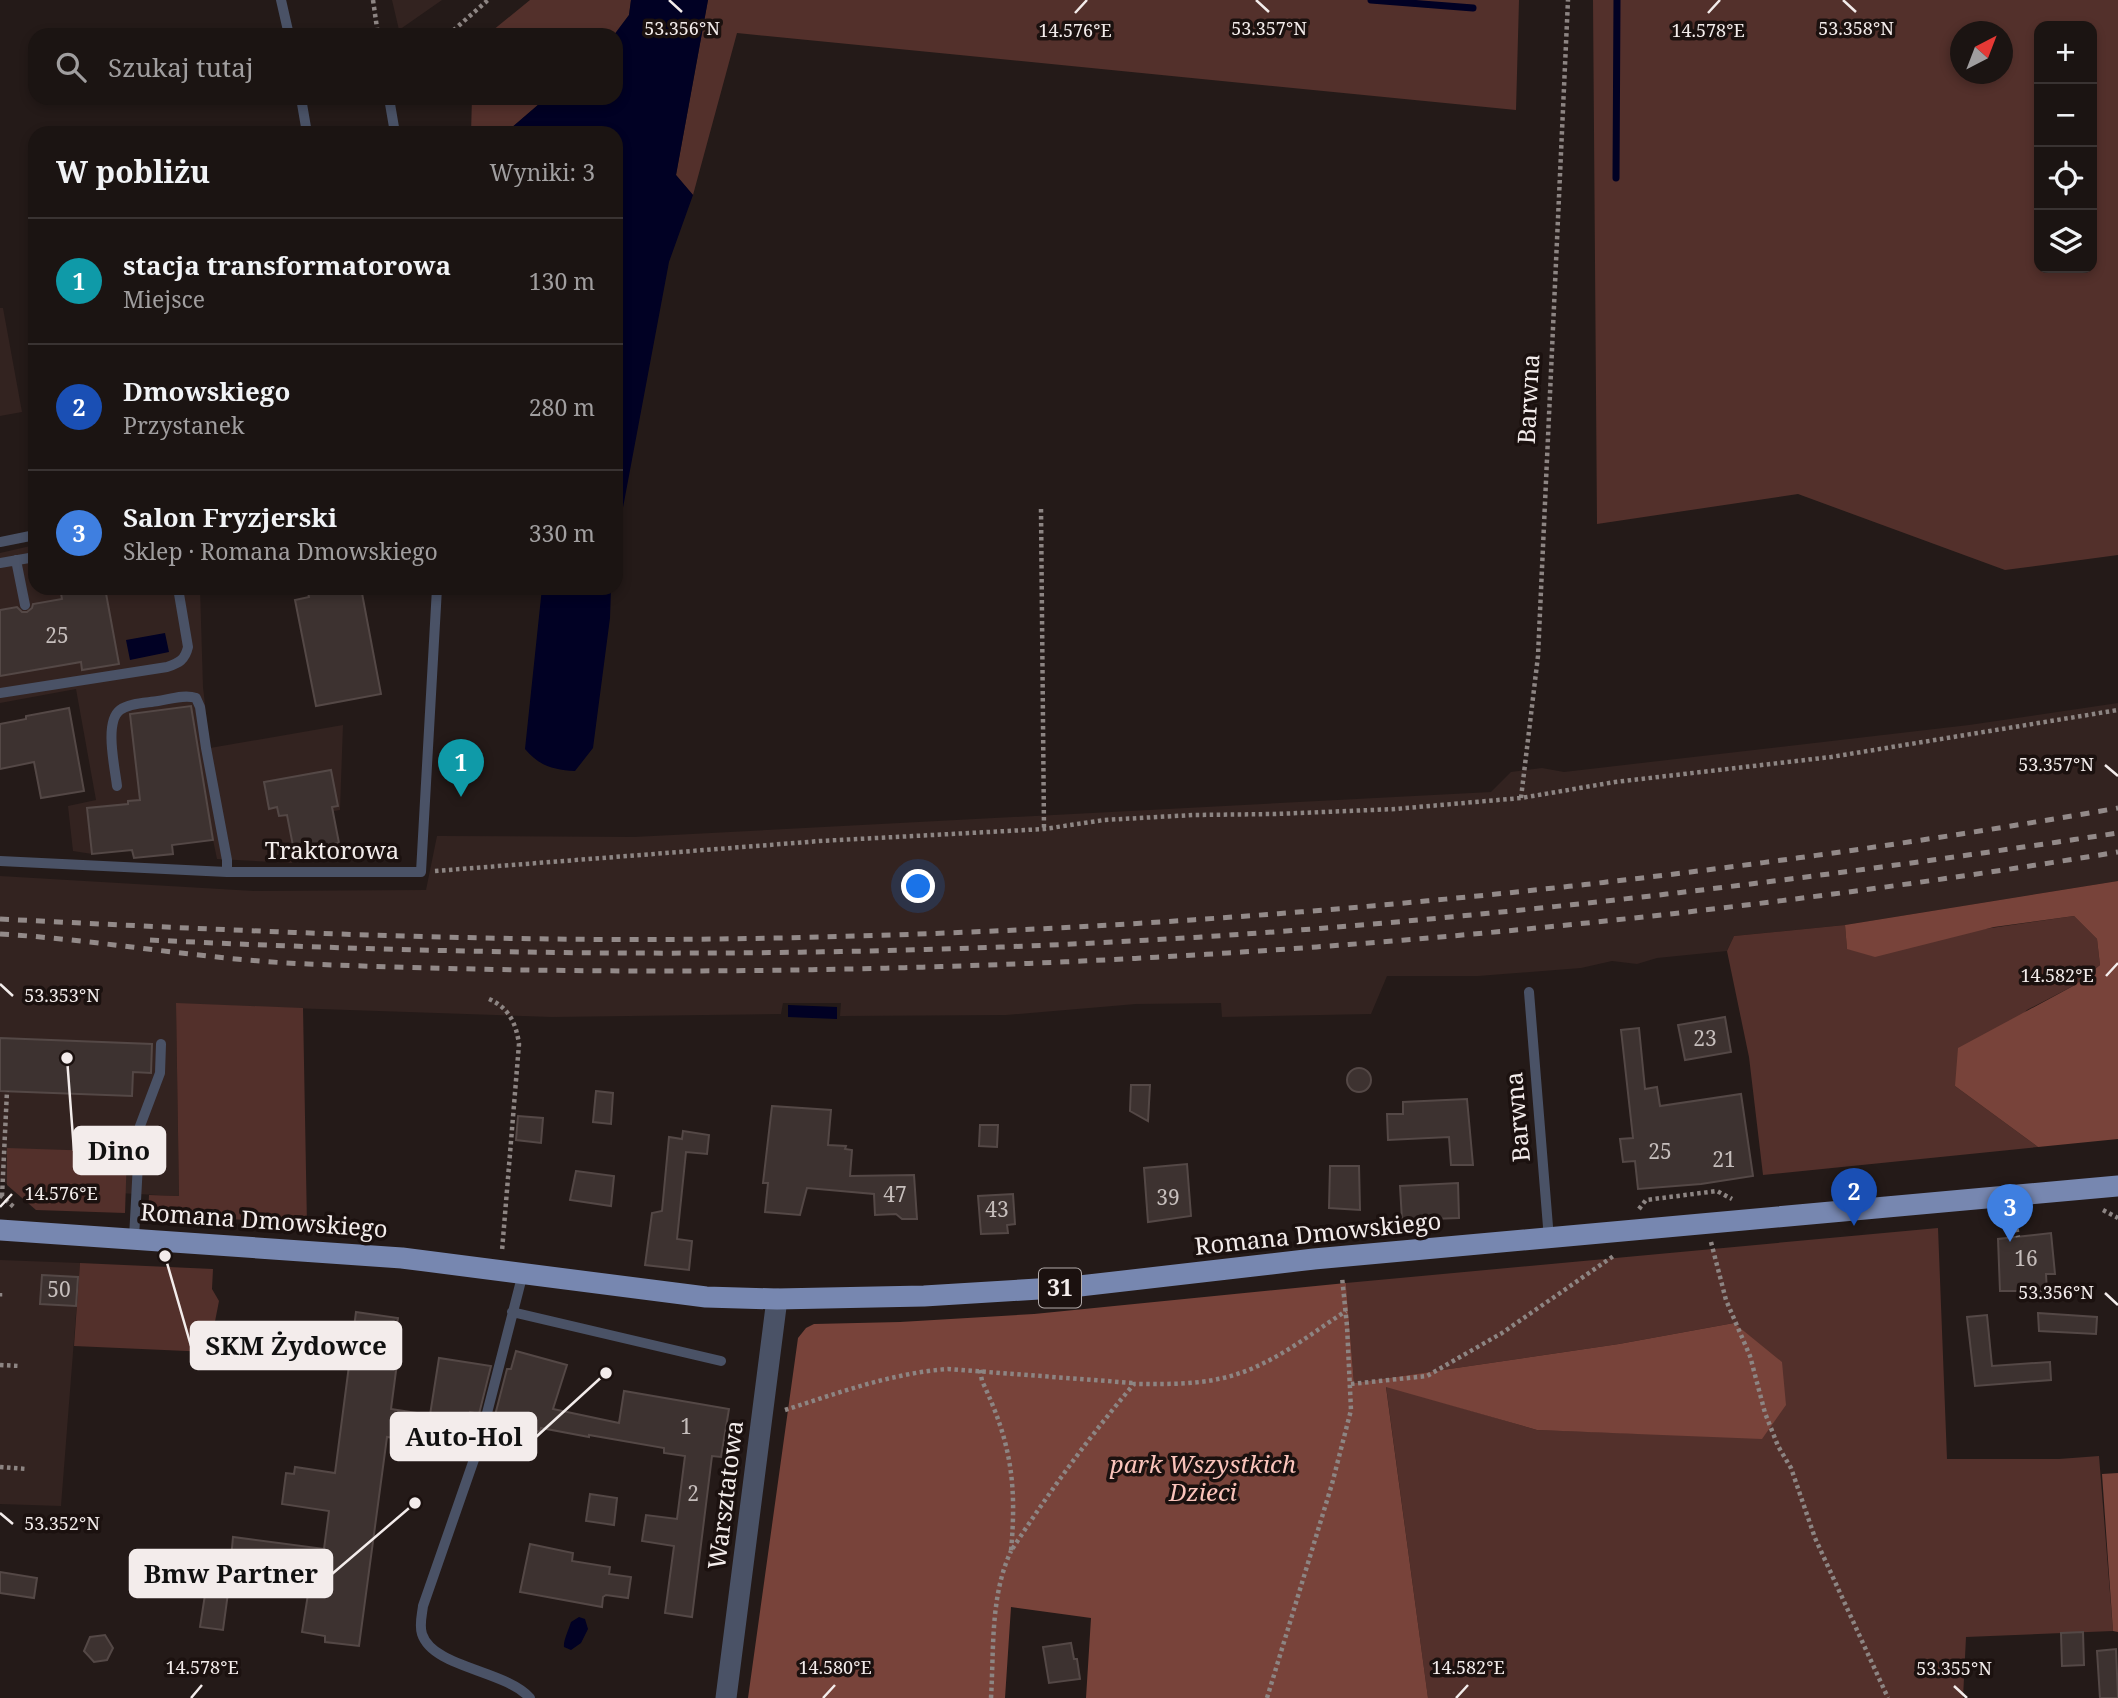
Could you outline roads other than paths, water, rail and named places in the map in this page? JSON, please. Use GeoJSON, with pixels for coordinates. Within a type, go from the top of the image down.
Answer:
{"type":"FeatureCollection","features":[{"type":"Feature","properties":{"kind":"main road","name":"Romana Dmowskiego"},"geometry":{"type":"LineString","coordinates":[[0,1230],[402,1258],[498,1258],[523,1273],[669,1293],[777,1298],[998,1293],[1314,1259],[2118,1186]]}},
{"type":"Feature","properties":{"kind":"street","name":"Warsztatowa"},"geometry":{"type":"LineString","coordinates":[[726,1698],[777,1298]]}},
{"type":"Feature","properties":{"kind":"lane"},"geometry":{"type":"LineString","coordinates":[[281,0],[287,28]]}},
{"type":"Feature","properties":{"kind":"lane"},"geometry":{"type":"LineString","coordinates":[[302,105],[306,126]]}},
{"type":"Feature","properties":{"kind":"lane"},"geometry":{"type":"LineString","coordinates":[[390,105],[394,126]]}},
{"type":"Feature","properties":{"kind":"lane"},"geometry":{"type":"LineString","coordinates":[[0,542],[28,536]]}},
{"type":"Feature","properties":{"kind":"lane"},"geometry":{"type":"LineString","coordinates":[[0,563],[28,558]]}},
{"type":"Feature","properties":{"kind":"lane"},"geometry":{"type":"LineString","coordinates":[[16,560],[25,605]]}},
{"type":"Feature","properties":{"kind":"lane"},"geometry":{"type":"LineString","coordinates":[[0,693],[179,663],[187,655],[188,647],[179,595]]}},
{"type":"Feature","properties":{"kind":"lane","name":"Traktorowa"},"geometry":{"type":"LineString","coordinates":[[0,861],[227,872],[421,872],[437,595]]}},
{"type":"Feature","properties":{"kind":"lane"},"geometry":{"type":"LineString","coordinates":[[117,786],[111,733],[113,718],[117,712],[127,706],[183,697],[196,698],[200,707],[227,872]]}},
{"type":"Feature","properties":{"kind":"lane","name":"Barwna"},"geometry":{"type":"LineString","coordinates":[[1529,992],[1549,1238]]}},
{"type":"Feature","properties":{"kind":"lane"},"geometry":{"type":"LineString","coordinates":[[134,1238],[140,1126],[160,1073],[161,1044]]}},
{"type":"Feature","properties":{"kind":"lane"},"geometry":{"type":"LineString","coordinates":[[523,1273],[483,1432],[423,1606],[421,1625],[423,1636],[430,1647],[443,1656],[507,1681],[530,1698]]}},
{"type":"Feature","properties":{"kind":"lane"},"geometry":{"type":"LineString","coordinates":[[512,1312],[721,1362]]}},
{"type":"Feature","properties":{"kind":"water"},"geometry":{"type":"Polygon","coordinates":[[[631,0],[708,0],[676,175],[693,195],[669,262],[623,508],[623,126],[513,126],[538,105],[623,105],[623,28],[619,28],[629,15],[631,0]]]}},
{"type":"Feature","properties":{"kind":"water"},"geometry":{"type":"Polygon","coordinates":[[[541,595],[611,595],[593,748],[575,771],[547,766],[525,749],[541,595]]]}},
{"type":"Feature","properties":{"kind":"water"},"geometry":{"type":"Polygon","coordinates":[[[165,633],[169,652],[130,660],[126,640],[165,633]]]}},
{"type":"Feature","properties":{"kind":"water"},"geometry":{"type":"Polygon","coordinates":[[[788,1005],[837,1007],[837,1019],[788,1017],[788,1005]]]}},
{"type":"Feature","properties":{"kind":"water"},"geometry":{"type":"Polygon","coordinates":[[[579,1617],[585,1619],[588,1629],[581,1643],[571,1650],[564,1647],[564,1642],[571,1622],[579,1617]]]}},
{"type":"Feature","properties":{"kind":"waterway"},"geometry":{"type":"LineString","coordinates":[[1371,0],[1473,8]]}},
{"type":"Feature","properties":{"kind":"waterway"},"geometry":{"type":"LineString","coordinates":[[1616,178],[1617,0]]}},
{"type":"Feature","properties":{"kind":"railway"},"geometry":{"type":"LineString","coordinates":[[0,919],[536,939],[715,939],[1068,927],[1419,902],[1594,883],[1944,837],[2118,808]]}},
{"type":"Feature","properties":{"kind":"railway"},"geometry":{"type":"LineString","coordinates":[[150,940],[413,950],[676,953],[938,949],[1201,937],[1431,919],[1661,895],[2118,833]]}},
{"type":"Feature","properties":{"kind":"railway"},"geometry":{"type":"LineString","coordinates":[[0,934],[308,964],[535,970],[762,970],[989,965],[1216,954],[1442,937],[1668,914],[1893,886],[2118,852]]}},
{"type":"Feature","properties":{"kind":"place","name":"stacja transformatorowa"},"geometry":{"type":"Point","coordinates":[461,797]}},
{"type":"Feature","properties":{"kind":"place","name":"Dino"},"geometry":{"type":"Point","coordinates":[67,1058]}},
{"type":"Feature","properties":{"kind":"place","name":"Dmowskiego"},"geometry":{"type":"Point","coordinates":[1854,1226]}},
{"type":"Feature","properties":{"kind":"place","name":"Salon Fryzjerski"},"geometry":{"type":"Point","coordinates":[2010,1242]}},
{"type":"Feature","properties":{"kind":"place","name":"SKM Żydowce"},"geometry":{"type":"Point","coordinates":[165,1256]}},
{"type":"Feature","properties":{"kind":"place","name":"Auto-Hol"},"geometry":{"type":"Point","coordinates":[606,1373]}},
{"type":"Feature","properties":{"kind":"place","name":"Bmw Partner"},"geometry":{"type":"Point","coordinates":[415,1503]}},
{"type":"Feature","properties":{"kind":"park label","name":"park Wszystkich Dzieci"},"geometry":{"type":"Point","coordinates":[1203,1479]}}]}
